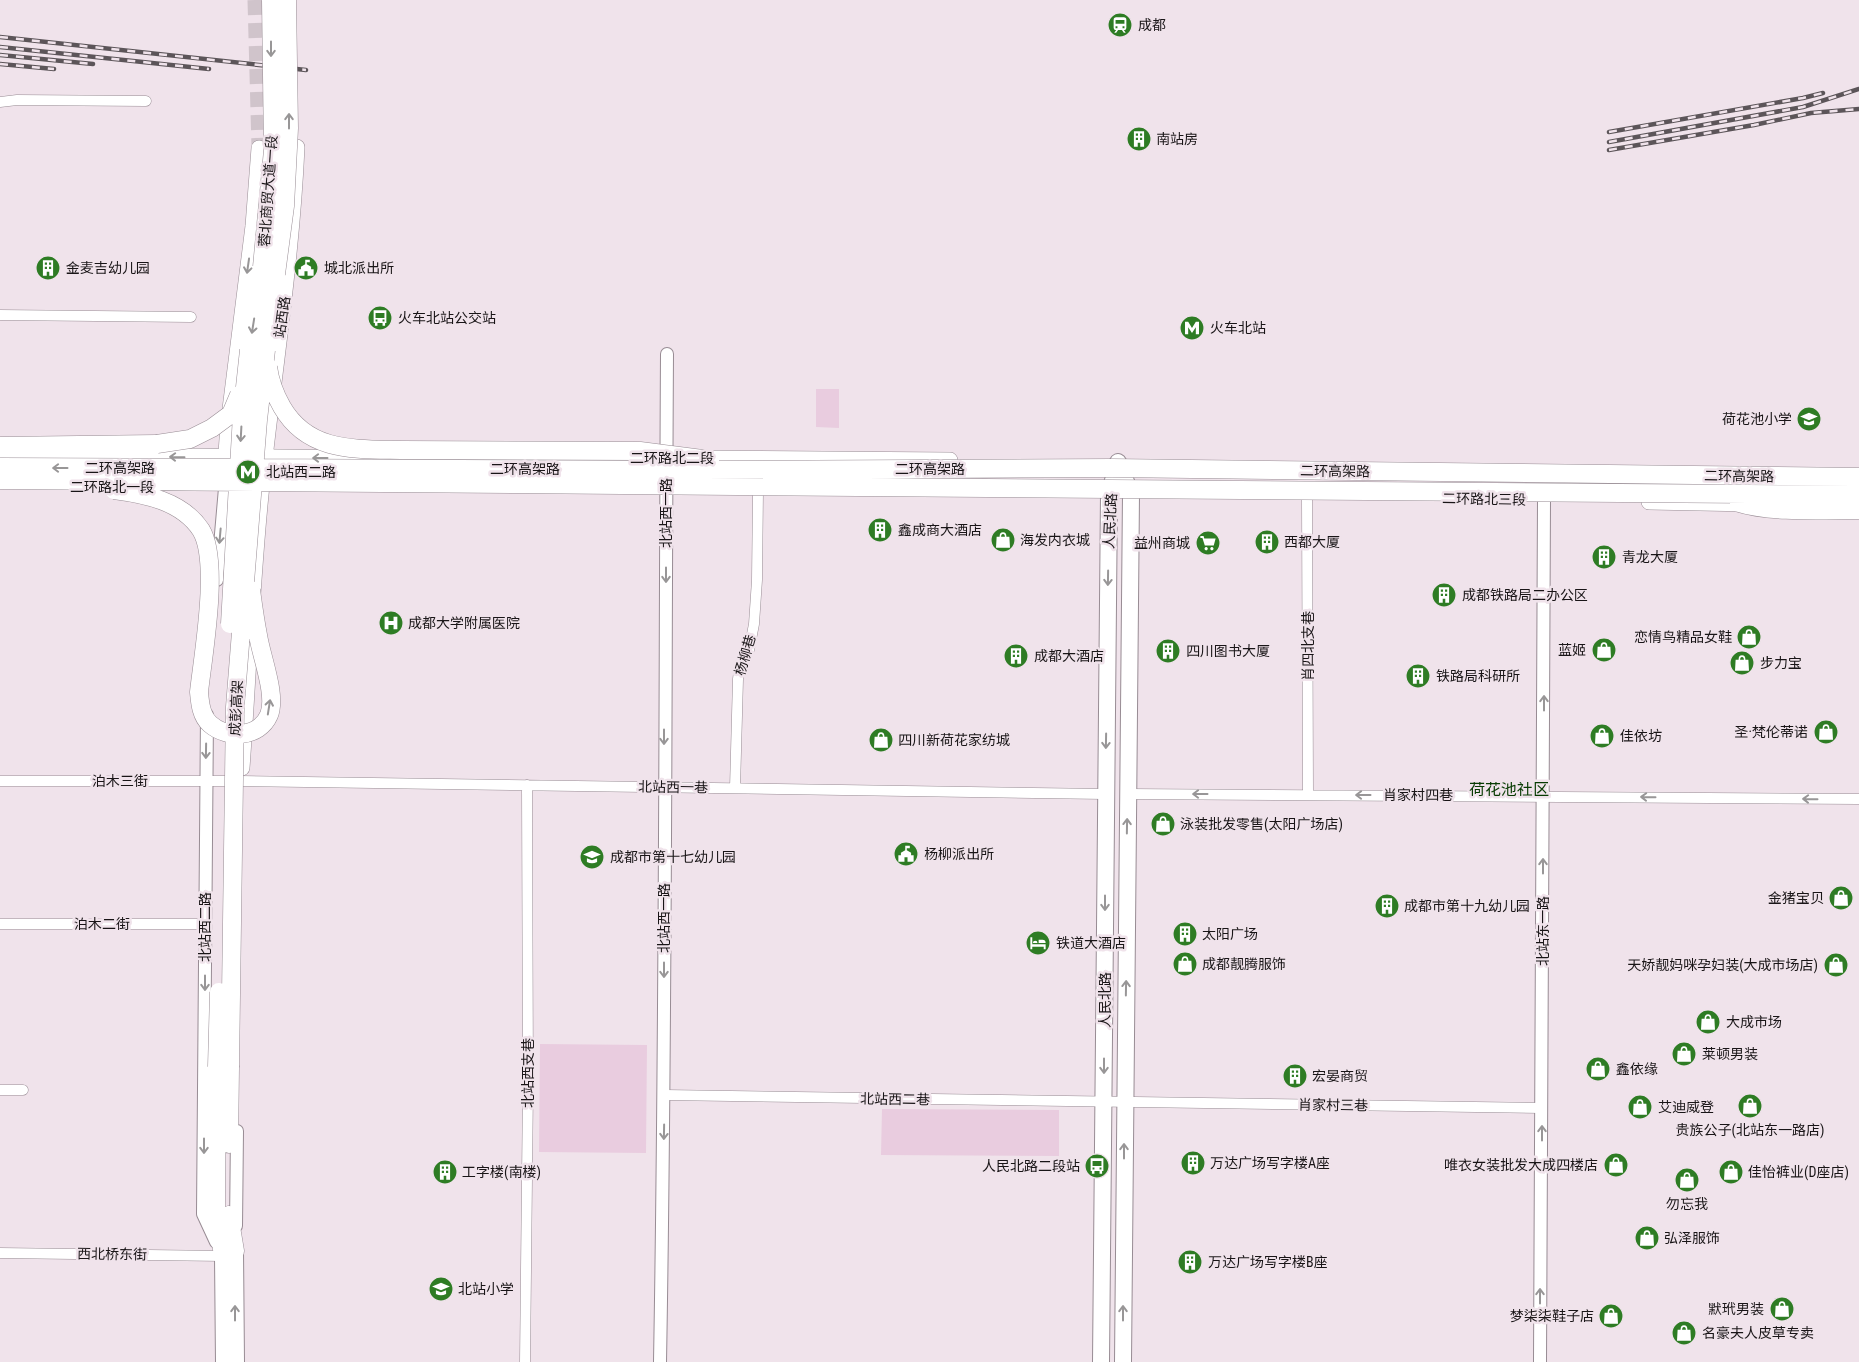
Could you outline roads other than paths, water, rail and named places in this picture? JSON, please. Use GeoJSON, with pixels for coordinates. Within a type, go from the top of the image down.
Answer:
{"type":"FeatureCollection","features":[{"type":"Feature","properties":{"kind":"highway","name":"蓉北商贸大道一段"},"geometry":{"type":"LineString","coordinates":[[258,350],[262,267],[274,150],[271,0]]}},
{"type":"Feature","properties":{"kind":"highway","name":"蓉北商贸大道一段"},"geometry":{"type":"LineString","coordinates":[[258,350],[285,206],[289,128],[287,0]]}},
{"type":"Feature","properties":{"kind":"highway"},"geometry":{"type":"LineString","coordinates":[[0,446],[157,444],[190,439],[212,428],[231,414],[258,350]]}},
{"type":"Feature","properties":{"kind":"highway"},"geometry":{"type":"LineString","coordinates":[[258,350],[270,376],[276,396],[290,420],[306,435],[333,445],[364,449],[401,450],[640,451],[782,470]]}},
{"type":"Feature","properties":{"kind":"highway","name":"成彭高架"},"geometry":{"type":"LineString","coordinates":[[224,1067],[235,708],[258,420],[258,350]]}},
{"type":"Feature","properties":{"kind":"highway","name":"成彭高架"},"geometry":{"type":"LineString","coordinates":[[224,1067],[225,704],[242,415],[258,350]]}},
{"type":"Feature","properties":{"kind":"highway","name":"二环高架路"},"geometry":{"type":"LineString","coordinates":[[0,467],[782,470],[1112,468],[1859,478]]}},
{"type":"Feature","properties":{"kind":"highway","name":"二环高架路"},"geometry":{"type":"LineString","coordinates":[[0,484],[24,480],[42,480],[1859,495]]}},
{"type":"Feature","properties":{"kind":"highway"},"geometry":{"type":"LineString","coordinates":[[42,480],[127,491],[160,498],[183,512],[201,530],[208,552],[210,577],[199,692],[201,710],[209,723],[223,732],[242,735],[261,727],[269,714],[271,698],[258,636],[247,557]]}},
{"type":"Feature","properties":{"kind":"highway"},"geometry":{"type":"LineString","coordinates":[[1712,494],[1747,506],[1788,509],[1859,510]]}},
{"type":"Feature","properties":{"kind":"highway"},"geometry":{"type":"LineString","coordinates":[[224,1067],[229,1254]]}},
{"type":"Feature","properties":{"kind":"main road","name":"站西路"},"geometry":{"type":"LineString","coordinates":[[262,488],[288,272],[297,147]]}},
{"type":"Feature","properties":{"kind":"main road"},"geometry":{"type":"LineString","coordinates":[[259,148],[253,226],[228,425],[225,488],[1110,494]]}},
{"type":"Feature","properties":{"kind":"main road"},"geometry":{"type":"LineString","coordinates":[[0,454],[226,457]]}},
{"type":"Feature","properties":{"kind":"main road","name":"二环路北二段"},"geometry":{"type":"LineString","coordinates":[[226,457],[667,457],[1118,462]]}},
{"type":"Feature","properties":{"kind":"main road"},"geometry":{"type":"LineString","coordinates":[[1118,462],[1859,471]]}},
{"type":"Feature","properties":{"kind":"main road","name":"人民北路"},"geometry":{"type":"LineString","coordinates":[[1118,462],[1131,494],[1123,1362]]}},
{"type":"Feature","properties":{"kind":"main road","name":"人民北路"},"geometry":{"type":"LineString","coordinates":[[1101,1362],[1105,794],[1110,494],[1118,462]]}},
{"type":"Feature","properties":{"kind":"main road","name":"二环路北一段"},"geometry":{"type":"LineString","coordinates":[[0,484],[225,488]]}},
{"type":"Feature","properties":{"kind":"main road","name":"北站西二路"},"geometry":{"type":"LineString","coordinates":[[241,781],[262,488]]}},
{"type":"Feature","properties":{"kind":"main road","name":"二环路北三段"},"geometry":{"type":"LineString","coordinates":[[1110,494],[1859,504]]}},
{"type":"Feature","properties":{"kind":"main road","name":"北站西二路"},"geometry":{"type":"LineString","coordinates":[[224,1362],[229,1254]]}},
{"type":"Feature","properties":{"kind":"main road","name":"北站西二路"},"geometry":{"type":"LineString","coordinates":[[229,1254],[236,1362]]}},
{"type":"Feature","properties":{"kind":"street"},"geometry":{"type":"LineString","coordinates":[[0,102],[17,100],[146,100]]}},
{"type":"Feature","properties":{"kind":"street"},"geometry":{"type":"LineString","coordinates":[[0,315],[191,317]]}},
{"type":"Feature","properties":{"kind":"street","name":"北站西一路"},"geometry":{"type":"LineString","coordinates":[[660,1362],[665,1095],[664,787],[667,354]]}},
{"type":"Feature","properties":{"kind":"street","name":"北站西二路"},"geometry":{"type":"LineString","coordinates":[[225,488],[207,692],[203,1214],[229,1254]]}},
{"type":"Feature","properties":{"kind":"street","name":"杨柳巷"},"geometry":{"type":"LineString","coordinates":[[735,788],[738,679],[740,664],[749,650],[754,624],[757,580],[758,492]]}},
{"type":"Feature","properties":{"kind":"street","name":"肖四北支巷"},"geometry":{"type":"LineString","coordinates":[[1308,497],[1308,795]]}},
{"type":"Feature","properties":{"kind":"street","name":"北站东一路"},"geometry":{"type":"LineString","coordinates":[[1540,1362],[1544,500]]}},
{"type":"Feature","properties":{"kind":"street","name":"泊木三街"},"geometry":{"type":"LineString","coordinates":[[0,781],[241,781]]}},
{"type":"Feature","properties":{"kind":"street","name":"北站西二路"},"geometry":{"type":"LineString","coordinates":[[229,1254],[241,781]]}},
{"type":"Feature","properties":{"kind":"street","name":"北站西一巷"},"geometry":{"type":"LineString","coordinates":[[241,781],[1105,794]]}},
{"type":"Feature","properties":{"kind":"street","name":"北站西支巷"},"geometry":{"type":"LineString","coordinates":[[525,1362],[528,1086],[527,785]]}},
{"type":"Feature","properties":{"kind":"street","name":"肖家村四巷"},"geometry":{"type":"LineString","coordinates":[[1128,794],[1859,799]]}},
{"type":"Feature","properties":{"kind":"street","name":"泊木二街"},"geometry":{"type":"LineString","coordinates":[[0,924],[205,924]]}},
{"type":"Feature","properties":{"kind":"street"},"geometry":{"type":"LineString","coordinates":[[0,1090],[23,1090]]}},
{"type":"Feature","properties":{"kind":"street","name":"北站西二巷"},"geometry":{"type":"LineString","coordinates":[[665,1095],[1125,1102]]}},
{"type":"Feature","properties":{"kind":"street","name":"肖家村三巷"},"geometry":{"type":"LineString","coordinates":[[1125,1102],[1542,1108]]}},
{"type":"Feature","properties":{"kind":"street","name":"西北桥东街"},"geometry":{"type":"LineString","coordinates":[[0,1253],[229,1254]]}},
{"type":"Feature","properties":{"kind":"tunnel"},"geometry":{"type":"LineString","coordinates":[[255,0],[259,148]]}},
{"type":"Feature","properties":{"kind":"railway"},"geometry":{"type":"LineString","coordinates":[[0,37],[306,70]]}},
{"type":"Feature","properties":{"kind":"railway"},"geometry":{"type":"LineString","coordinates":[[0,47],[209,69]]}},
{"type":"Feature","properties":{"kind":"railway"},"geometry":{"type":"LineString","coordinates":[[0,55],[93,64]]}},
{"type":"Feature","properties":{"kind":"railway"},"geometry":{"type":"LineString","coordinates":[[0,64],[54,69]]}},
{"type":"Feature","properties":{"kind":"railway"},"geometry":{"type":"LineString","coordinates":[[1609,142],[1803,107],[1859,89]]}},
{"type":"Feature","properties":{"kind":"railway"},"geometry":{"type":"LineString","coordinates":[[1609,132],[1823,93]]}},
{"type":"Feature","properties":{"kind":"railway"},"geometry":{"type":"LineString","coordinates":[[1609,150],[1754,125],[1811,113],[1859,109]]}},
{"type":"Feature","properties":{"kind":"place","name":"成都"},"geometry":{"type":"Point","coordinates":[1120,25]}},
{"type":"Feature","properties":{"kind":"place","name":"南站房"},"geometry":{"type":"Point","coordinates":[1139,139]}},
{"type":"Feature","properties":{"kind":"place","name":"金麦吉幼儿园"},"geometry":{"type":"Point","coordinates":[48,268]}},
{"type":"Feature","properties":{"kind":"place","name":"城北派出所"},"geometry":{"type":"Point","coordinates":[306,268]}},
{"type":"Feature","properties":{"kind":"place","name":"火车北站公交站"},"geometry":{"type":"Point","coordinates":[380,318]}},
{"type":"Feature","properties":{"kind":"place","name":"火车北站"},"geometry":{"type":"Point","coordinates":[1192,328]}},
{"type":"Feature","properties":{"kind":"place","name":"荷花池小学"},"geometry":{"type":"Point","coordinates":[1809,419]}},
{"type":"Feature","properties":{"kind":"place","name":"北站西二路"},"geometry":{"type":"Point","coordinates":[248,472]}},
{"type":"Feature","properties":{"kind":"place","name":"鑫成商大酒店"},"geometry":{"type":"Point","coordinates":[880,530]}},
{"type":"Feature","properties":{"kind":"place","name":"海发内衣城"},"geometry":{"type":"Point","coordinates":[1003,540]}},
{"type":"Feature","properties":{"kind":"place","name":"西都大厦"},"geometry":{"type":"Point","coordinates":[1267,542]}},
{"type":"Feature","properties":{"kind":"place","name":"益州商城"},"geometry":{"type":"Point","coordinates":[1208,543]}},
{"type":"Feature","properties":{"kind":"place","name":"青龙大厦"},"geometry":{"type":"Point","coordinates":[1604,557]}},
{"type":"Feature","properties":{"kind":"place","name":"成都铁路局二办公区"},"geometry":{"type":"Point","coordinates":[1444,595]}},
{"type":"Feature","properties":{"kind":"place","name":"成都大学附属医院"},"geometry":{"type":"Point","coordinates":[391,623]}},
{"type":"Feature","properties":{"kind":"place","name":"恋情鸟精品女鞋"},"geometry":{"type":"Point","coordinates":[1749,637]}},
{"type":"Feature","properties":{"kind":"place","name":"蓝姬"},"geometry":{"type":"Point","coordinates":[1604,650]}},
{"type":"Feature","properties":{"kind":"place","name":"四川图书大厦"},"geometry":{"type":"Point","coordinates":[1168,651]}},
{"type":"Feature","properties":{"kind":"place","name":"成都大酒店"},"geometry":{"type":"Point","coordinates":[1016,656]}},
{"type":"Feature","properties":{"kind":"place","name":"步力宝"},"geometry":{"type":"Point","coordinates":[1742,663]}},
{"type":"Feature","properties":{"kind":"place","name":"铁路局科研所"},"geometry":{"type":"Point","coordinates":[1418,676]}},
{"type":"Feature","properties":{"kind":"place","name":"圣·梵伦蒂诺"},"geometry":{"type":"Point","coordinates":[1826,732]}},
{"type":"Feature","properties":{"kind":"place","name":"佳依坊"},"geometry":{"type":"Point","coordinates":[1602,736]}},
{"type":"Feature","properties":{"kind":"place","name":"四川新荷花家纺城"},"geometry":{"type":"Point","coordinates":[881,740]}},
{"type":"Feature","properties":{"kind":"place","name":"泳装批发零售(太阳广场店)"},"geometry":{"type":"Point","coordinates":[1163,824]}},
{"type":"Feature","properties":{"kind":"place","name":"杨柳派出所"},"geometry":{"type":"Point","coordinates":[906,854]}},
{"type":"Feature","properties":{"kind":"place","name":"成都市第十七幼儿园"},"geometry":{"type":"Point","coordinates":[592,857]}},
{"type":"Feature","properties":{"kind":"place","name":"金猪宝贝"},"geometry":{"type":"Point","coordinates":[1841,898]}},
{"type":"Feature","properties":{"kind":"place","name":"成都市第十九幼儿园"},"geometry":{"type":"Point","coordinates":[1387,906]}},
{"type":"Feature","properties":{"kind":"place","name":"太阳广场"},"geometry":{"type":"Point","coordinates":[1185,934]}},
{"type":"Feature","properties":{"kind":"place","name":"铁道大酒店"},"geometry":{"type":"Point","coordinates":[1038,943]}},
{"type":"Feature","properties":{"kind":"place","name":"成都靓腾服饰"},"geometry":{"type":"Point","coordinates":[1185,964]}},
{"type":"Feature","properties":{"kind":"place","name":"天娇靓妈咪孕妇装(大成市场店)"},"geometry":{"type":"Point","coordinates":[1836,965]}},
{"type":"Feature","properties":{"kind":"place","name":"大成市场"},"geometry":{"type":"Point","coordinates":[1708,1022]}},
{"type":"Feature","properties":{"kind":"place","name":"莱顿男装"},"geometry":{"type":"Point","coordinates":[1684,1054]}},
{"type":"Feature","properties":{"kind":"place","name":"鑫依缘"},"geometry":{"type":"Point","coordinates":[1598,1069]}},
{"type":"Feature","properties":{"kind":"place","name":"宏晏商贸"},"geometry":{"type":"Point","coordinates":[1295,1076]}},
{"type":"Feature","properties":{"kind":"place","name":"贵族公子(北站东一路店)"},"geometry":{"type":"Point","coordinates":[1750,1106]}},
{"type":"Feature","properties":{"kind":"place","name":"艾迪威登"},"geometry":{"type":"Point","coordinates":[1640,1107]}},
{"type":"Feature","properties":{"kind":"place","name":"万达广场写字楼A座"},"geometry":{"type":"Point","coordinates":[1193,1163]}},
{"type":"Feature","properties":{"kind":"place","name":"唯衣女装批发大成四楼店"},"geometry":{"type":"Point","coordinates":[1616,1165]}},
{"type":"Feature","properties":{"kind":"place","name":"人民北路二段站"},"geometry":{"type":"Point","coordinates":[1097,1166]}},
{"type":"Feature","properties":{"kind":"place","name":"工字楼(南楼)"},"geometry":{"type":"Point","coordinates":[445,1172]}},
{"type":"Feature","properties":{"kind":"place","name":"佳怡裤业(D座店)"},"geometry":{"type":"Point","coordinates":[1731,1172]}},
{"type":"Feature","properties":{"kind":"place","name":"勿忘我"},"geometry":{"type":"Point","coordinates":[1687,1180]}},
{"type":"Feature","properties":{"kind":"place","name":"弘泽服饰"},"geometry":{"type":"Point","coordinates":[1647,1238]}},
{"type":"Feature","properties":{"kind":"place","name":"万达广场写字楼B座"},"geometry":{"type":"Point","coordinates":[1190,1262]}},
{"type":"Feature","properties":{"kind":"place","name":"北站小学"},"geometry":{"type":"Point","coordinates":[441,1289]}},
{"type":"Feature","properties":{"kind":"place","name":"默玳男装"},"geometry":{"type":"Point","coordinates":[1782,1309]}},
{"type":"Feature","properties":{"kind":"place","name":"梦柒柒鞋子店"},"geometry":{"type":"Point","coordinates":[1611,1316]}},
{"type":"Feature","properties":{"kind":"place","name":"名豪夫人皮草专卖"},"geometry":{"type":"Point","coordinates":[1684,1333]}},
{"type":"Feature","properties":{"kind":"district","name":"荷花池社区"},"geometry":{"type":"Point","coordinates":[1509,789]}}]}
